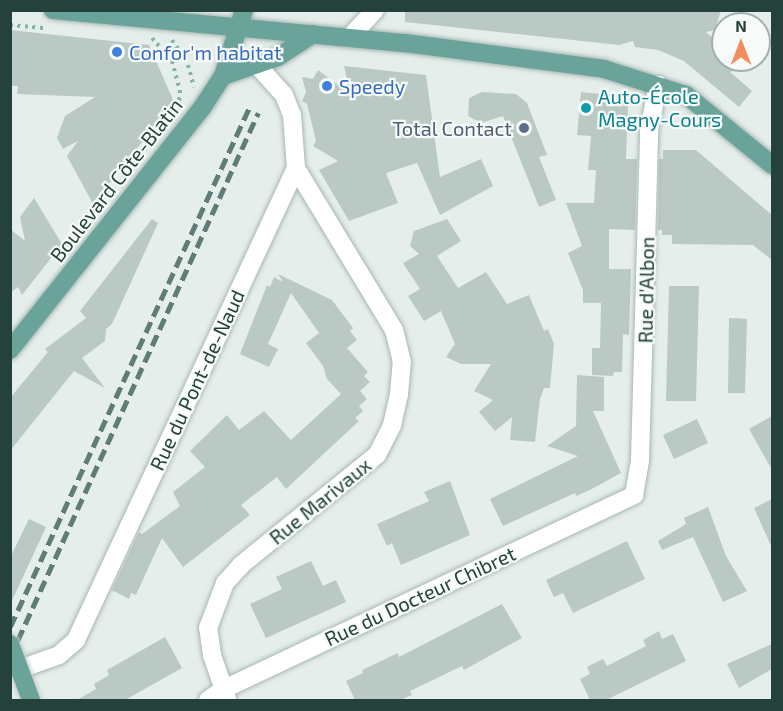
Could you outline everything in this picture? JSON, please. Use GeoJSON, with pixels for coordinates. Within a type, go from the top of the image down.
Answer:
{"type":"FeatureCollection","features":[{"type":"Feature","properties":{"kind":"main road"},"geometry":{"type":"LineString","coordinates":[[53,10],[160,22],[314,34],[604,69],[658,85],[694,100],[772,165]]}},
{"type":"Feature","properties":{"kind":"main road","name":"Boulevard Côte-Blatin"},"geometry":{"type":"LineString","coordinates":[[10,350],[223,76],[244,10]]}},
{"type":"Feature","properties":{"kind":"main road"},"geometry":{"type":"LineString","coordinates":[[223,76],[278,57],[314,34]]}},
{"type":"Feature","properties":{"kind":"main road"},"geometry":{"type":"LineString","coordinates":[[10,644],[31,700]]}},
{"type":"Feature","properties":{"kind":"street"},"geometry":{"type":"LineString","coordinates":[[349,38],[375,10]]}},
{"type":"Feature","properties":{"kind":"street","name":"Rue du Pont-de-Naud"},"geometry":{"type":"LineString","coordinates":[[20,669],[59,655],[76,640],[296,168],[292,115],[278,87],[256,64]]}},
{"type":"Feature","properties":{"kind":"street","name":"Rue d'Albon"},"geometry":{"type":"LineString","coordinates":[[634,495],[640,460],[649,130],[658,85]]}},
{"type":"Feature","properties":{"kind":"street","name":"Rue Marivaux"},"geometry":{"type":"LineString","coordinates":[[225,694],[212,655],[208,628],[225,583],[241,565],[377,455],[392,424],[399,394],[402,362],[394,330],[296,168]]}},
{"type":"Feature","properties":{"kind":"street","name":"Rue du Docteur Chibret"},"geometry":{"type":"LineString","coordinates":[[208,700],[225,694],[634,495]]}},
{"type":"Feature","properties":{"kind":"path"},"geometry":{"type":"LineString","coordinates":[[160,22],[188,65],[195,96]]}},
{"type":"Feature","properties":{"kind":"path"},"geometry":{"type":"LineString","coordinates":[[10,25],[57,29]]}},
{"type":"Feature","properties":{"kind":"path"},"geometry":{"type":"LineString","coordinates":[[145,37],[152,38],[172,61],[180,90],[176,114]]}},
{"type":"Feature","properties":{"kind":"building"},"geometry":{"type":"Polygon","coordinates":[[[405,10],[721,10],[720,12],[711,12],[711,31],[706,32],[711,36],[711,72],[730,72],[752,91],[739,107],[684,61],[658,50],[635,47],[633,41],[619,45],[405,22],[405,10]]]}},
{"type":"Feature","properties":{"kind":"building"},"geometry":{"type":"Polygon","coordinates":[[[10,30],[149,45],[174,102],[93,204],[67,156],[78,141],[63,149],[57,138],[65,116],[95,97],[17,94],[18,86],[10,86],[10,30]]]}},
{"type":"Feature","properties":{"kind":"building"},"geometry":{"type":"Polygon","coordinates":[[[344,66],[426,75],[440,177],[481,159],[493,186],[440,215],[417,163],[386,173],[398,203],[349,221],[319,170],[338,161],[313,146],[316,141],[307,104],[302,101],[306,92],[302,77],[313,79],[318,70],[350,94],[344,66]]]}},
{"type":"Feature","properties":{"kind":"building"},"geometry":{"type":"Polygon","coordinates":[[[482,92],[516,94],[527,103],[547,155],[539,157],[556,200],[539,207],[503,116],[481,123],[468,116],[469,98],[482,92]]]}},
{"type":"Feature","properties":{"kind":"building"},"geometry":{"type":"Polygon","coordinates":[[[581,92],[620,96],[628,106],[626,159],[637,159],[635,230],[609,229],[609,269],[631,269],[629,335],[623,334],[622,372],[614,372],[613,376],[592,375],[592,348],[600,348],[601,303],[583,303],[583,290],[568,253],[582,246],[566,203],[594,203],[596,170],[588,170],[591,136],[577,135],[581,92]]]}},
{"type":"Feature","properties":{"kind":"building"},"geometry":{"type":"Polygon","coordinates":[[[663,150],[696,150],[772,215],[772,260],[753,245],[672,244],[672,235],[662,235],[662,230],[658,230],[659,159],[663,159],[663,150]]]}},
{"type":"Feature","properties":{"kind":"building"},"geometry":{"type":"Polygon","coordinates":[[[34,198],[62,244],[22,295],[18,287],[10,293],[10,229],[25,241],[20,217],[34,198]]]}},
{"type":"Feature","properties":{"kind":"building"},"geometry":{"type":"Polygon","coordinates":[[[152,219],[158,223],[112,324],[106,329],[105,341],[82,358],[105,388],[74,371],[10,451],[10,398],[48,352],[45,349],[86,318],[80,311],[152,219]]]}},
{"type":"Feature","properties":{"kind":"building"},"geometry":{"type":"Polygon","coordinates":[[[447,219],[461,241],[437,256],[458,288],[486,272],[507,304],[529,295],[544,331],[548,329],[554,344],[550,388],[544,388],[540,399],[535,442],[510,440],[512,417],[495,431],[479,412],[493,400],[474,391],[491,364],[461,364],[446,357],[455,344],[441,311],[424,321],[408,296],[420,289],[403,263],[419,254],[410,246],[414,231],[447,219]]]}},
{"type":"Feature","properties":{"kind":"building"},"geometry":{"type":"Polygon","coordinates":[[[278,274],[332,300],[353,328],[350,331],[357,340],[347,348],[368,372],[364,376],[370,382],[360,391],[367,399],[359,406],[363,411],[355,418],[359,421],[286,489],[277,477],[241,505],[250,515],[183,567],[162,538],[136,595],[131,593],[129,599],[112,590],[139,532],[142,534],[180,506],[173,492],[205,467],[190,451],[227,415],[239,430],[264,411],[291,440],[341,394],[327,379],[323,366],[306,343],[319,333],[291,293],[268,344],[278,349],[269,367],[240,354],[267,285],[270,287],[274,277],[283,282],[278,274]]]}},
{"type":"Feature","properties":{"kind":"building"},"geometry":{"type":"Polygon","coordinates":[[[669,286],[699,286],[696,401],[666,401],[669,286]]]}},
{"type":"Feature","properties":{"kind":"building"},"geometry":{"type":"Polygon","coordinates":[[[729,318],[747,319],[745,393],[728,393],[729,318]]]}},
{"type":"Feature","properties":{"kind":"building"},"geometry":{"type":"Polygon","coordinates":[[[577,375],[604,377],[604,411],[593,411],[621,473],[588,491],[576,496],[575,493],[503,526],[490,499],[578,456],[547,446],[576,426],[577,375]]]}},
{"type":"Feature","properties":{"kind":"building"},"geometry":{"type":"Polygon","coordinates":[[[772,416],[772,470],[749,429],[772,416]]]}},
{"type":"Feature","properties":{"kind":"building"},"geometry":{"type":"Polygon","coordinates":[[[697,419],[708,443],[674,459],[663,435],[697,419]]]}},
{"type":"Feature","properties":{"kind":"building"},"geometry":{"type":"Polygon","coordinates":[[[450,481],[470,535],[401,565],[392,543],[387,546],[377,524],[429,501],[424,492],[450,481]]]}},
{"type":"Feature","properties":{"kind":"building"},"geometry":{"type":"Polygon","coordinates":[[[772,499],[772,548],[754,508],[772,499]]]}},
{"type":"Feature","properties":{"kind":"building"},"geometry":{"type":"Polygon","coordinates":[[[708,507],[726,556],[747,591],[723,602],[693,537],[662,550],[658,541],[686,524],[684,518],[708,507]]]}},
{"type":"Feature","properties":{"kind":"building"},"geometry":{"type":"Polygon","coordinates":[[[29,519],[46,527],[10,605],[10,558],[29,519]]]}},
{"type":"Feature","properties":{"kind":"building"},"geometry":{"type":"Polygon","coordinates":[[[627,541],[645,579],[573,613],[563,593],[554,597],[546,580],[627,541]]]}},
{"type":"Feature","properties":{"kind":"building"},"geometry":{"type":"Polygon","coordinates":[[[311,561],[323,586],[336,580],[346,602],[266,638],[250,604],[282,589],[276,577],[311,561]]]}},
{"type":"Feature","properties":{"kind":"building"},"geometry":{"type":"Polygon","coordinates":[[[502,604],[522,638],[464,670],[462,666],[410,691],[412,695],[400,700],[355,700],[346,681],[363,673],[362,670],[398,653],[399,657],[502,604]]]}},
{"type":"Feature","properties":{"kind":"building"},"geometry":{"type":"Polygon","coordinates":[[[659,631],[662,639],[673,634],[686,661],[606,700],[590,700],[580,679],[590,674],[587,667],[603,659],[607,666],[646,646],[643,640],[659,631]]]}},
{"type":"Feature","properties":{"kind":"building"},"geometry":{"type":"Polygon","coordinates":[[[165,637],[182,668],[125,700],[77,700],[96,689],[94,684],[109,675],[107,670],[165,637]]]}},
{"type":"Feature","properties":{"kind":"building"},"geometry":{"type":"Polygon","coordinates":[[[772,644],[772,669],[739,688],[727,664],[772,644]]]}},
{"type":"Feature","properties":{"kind":"railway"},"geometry":{"type":"LineString","coordinates":[[10,627],[249,108]]}},
{"type":"Feature","properties":{"kind":"railway"},"geometry":{"type":"LineString","coordinates":[[10,657],[258,113]]}},
{"type":"Feature","properties":{"kind":"place","name":"Confor'm habitat"},"geometry":{"type":"Point","coordinates":[117,52]}},
{"type":"Feature","properties":{"kind":"place","name":"Speedy"},"geometry":{"type":"Point","coordinates":[327,86]}},
{"type":"Feature","properties":{"kind":"place","name":"Auto-École Magny-Cours"},"geometry":{"type":"Point","coordinates":[586,108]}},
{"type":"Feature","properties":{"kind":"place","name":"Total Contact"},"geometry":{"type":"Point","coordinates":[524,128]}}]}
